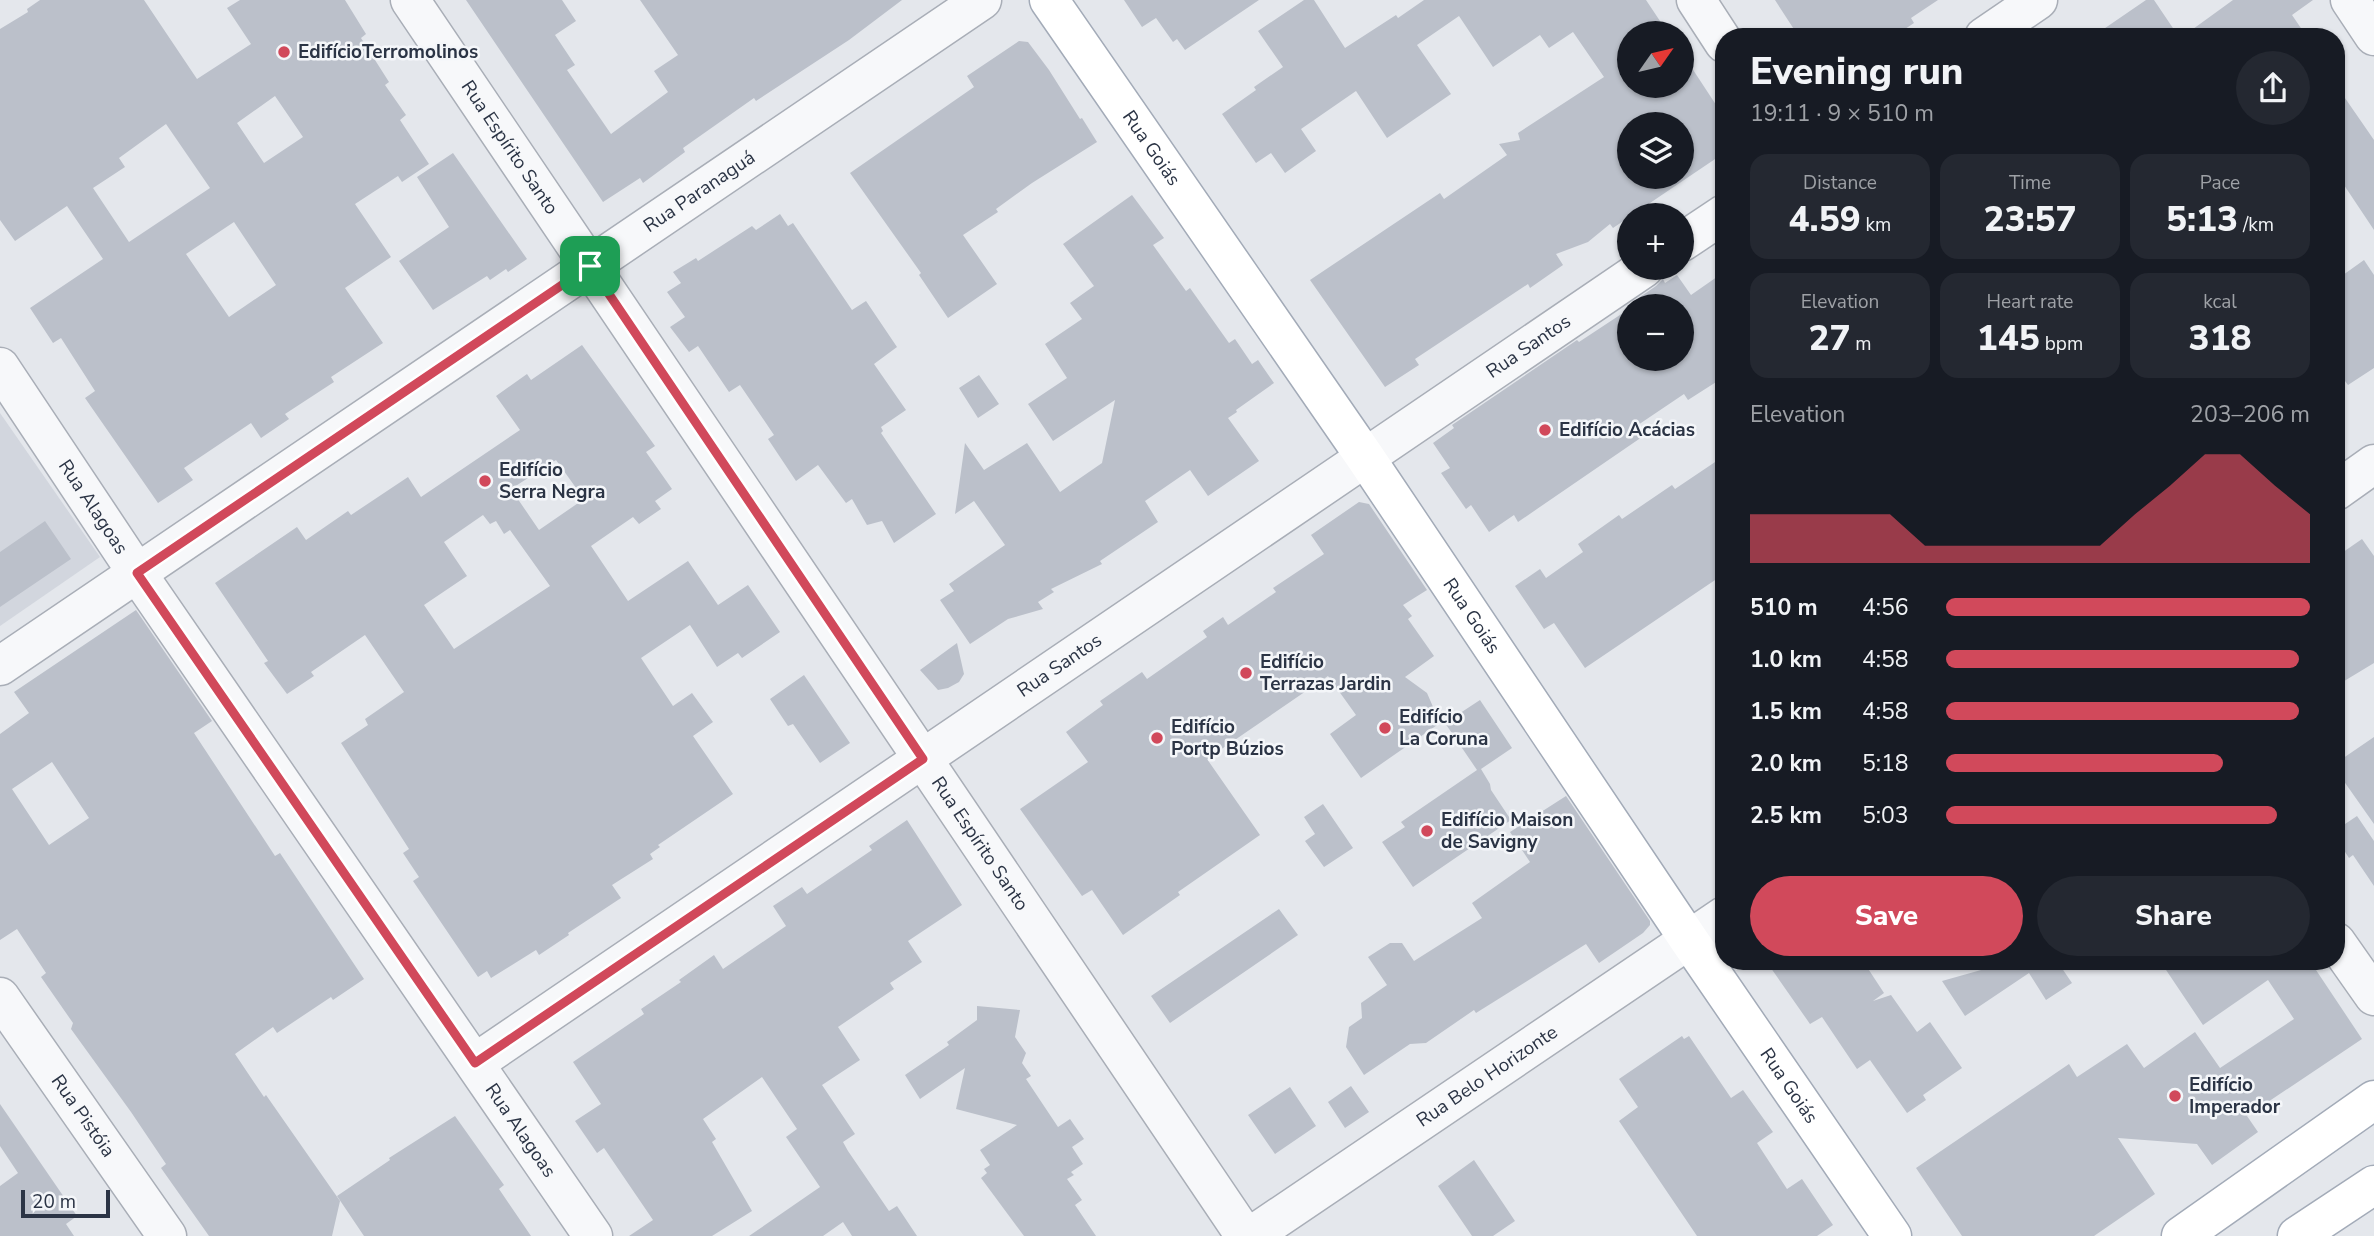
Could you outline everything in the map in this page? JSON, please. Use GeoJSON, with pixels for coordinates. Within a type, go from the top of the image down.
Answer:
{"type":"FeatureCollection","features":[{"type":"Feature","properties":{"kind":"main road","name":"Rua Goiás"},"geometry":{"type":"LineString","coordinates":[[1049,0],[1366,457],[1689,940],[1892,1236]]}},
{"type":"Feature","properties":{"kind":"main road"},"geometry":{"type":"LineString","coordinates":[[2181,1236],[2374,1100]]}},
{"type":"Feature","properties":{"kind":"main road"},"geometry":{"type":"LineString","coordinates":[[2297,1236],[2374,1185]]}},
{"type":"Feature","properties":{"kind":"street","name":"Rua Espírito Santo"},"geometry":{"type":"LineString","coordinates":[[410,0],[1245,1236]]}},
{"type":"Feature","properties":{"kind":"street","name":"Rua Paranaguá"},"geometry":{"type":"LineString","coordinates":[[0,666],[982,0]]}},
{"type":"Feature","properties":{"kind":"street"},"geometry":{"type":"LineString","coordinates":[[1696,0],[1715,29]]}},
{"type":"Feature","properties":{"kind":"street"},"geometry":{"type":"LineString","coordinates":[[1997,28],[2038,0]]}},
{"type":"Feature","properties":{"kind":"street"},"geometry":{"type":"LineString","coordinates":[[2350,0],[2374,36]]}},
{"type":"Feature","properties":{"kind":"street"},"geometry":{"type":"LineString","coordinates":[[1694,234],[1715,220]]}},
{"type":"Feature","properties":{"kind":"street","name":"Rua Santos"},"geometry":{"type":"LineString","coordinates":[[475,1063],[1626,280]]}},
{"type":"Feature","properties":{"kind":"street","name":"Rua Alagoas"},"geometry":{"type":"LineString","coordinates":[[0,367],[137,573],[593,1236]]}},
{"type":"Feature","properties":{"kind":"street"},"geometry":{"type":"LineString","coordinates":[[2345,485],[2374,464]]}},
{"type":"Feature","properties":{"kind":"street","name":"Rua Belo Horizonte"},"geometry":{"type":"LineString","coordinates":[[1251,1236],[1715,922]]}},
{"type":"Feature","properties":{"kind":"street"},"geometry":{"type":"LineString","coordinates":[[2345,955],[2374,996]]}},
{"type":"Feature","properties":{"kind":"street","name":"Rua Pistóia"},"geometry":{"type":"LineString","coordinates":[[0,997],[167,1236]]}},
{"type":"Feature","properties":{"kind":"shaded area"},"geometry":{"type":"Polygon","coordinates":[[[0,413],[100,557],[0,626],[0,413]]]}},
{"type":"Feature","properties":{"kind":"building"},"geometry":{"type":"Polygon","coordinates":[[[40,0],[144,0],[197,79],[251,44],[227,8],[240,0],[345,0],[366,34],[361,38],[389,82],[385,85],[406,115],[400,120],[429,164],[402,182],[398,176],[355,204],[391,257],[345,288],[383,343],[331,377],[334,382],[285,414],[289,419],[261,438],[251,423],[184,468],[193,480],[158,503],[85,398],[95,391],[61,338],[53,343],[30,308],[103,259],[67,206],[15,241],[0,220],[0,29],[28,12],[27,9],[40,0]],[[275,96],[237,123],[264,163],[303,137],[275,96]],[[166,124],[119,158],[125,167],[93,188],[129,242],[210,188],[166,124]],[[234,222],[186,254],[229,317],[276,285],[234,222]]]}},
{"type":"Feature","properties":{"kind":"building"},"geometry":{"type":"Polygon","coordinates":[[[466,0],[562,0],[576,21],[555,35],[575,65],[567,70],[611,134],[668,92],[654,71],[678,55],[640,0],[902,0],[849,40],[756,101],[754,98],[683,148],[685,152],[643,183],[640,178],[603,202],[466,0]]]}},
{"type":"Feature","properties":{"kind":"building"},"geometry":{"type":"Polygon","coordinates":[[[1124,0],[1259,0],[1185,50],[1177,39],[1173,42],[1156,18],[1142,27],[1124,0]]]}},
{"type":"Feature","properties":{"kind":"building"},"geometry":{"type":"Polygon","coordinates":[[[1304,0],[1314,0],[1345,48],[1424,0],[1646,0],[1660,21],[1617,21],[1617,98],[1694,98],[1694,71],[1715,103],[1715,159],[1694,173],[1694,112],[1617,112],[1617,189],[1671,189],[1650,203],[1617,203],[1617,225],[1613,228],[1610,224],[1588,242],[1556,254],[1563,265],[1530,288],[1528,284],[1415,359],[1419,365],[1385,387],[1310,280],[1440,193],[1444,199],[1507,155],[1499,144],[1520,140],[1518,133],[1604,77],[1573,32],[1549,48],[1540,35],[1493,67],[1459,16],[1417,45],[1451,94],[1387,138],[1356,91],[1301,129],[1316,151],[1285,173],[1271,153],[1256,163],[1222,114],[1256,90],[1254,87],[1283,67],[1258,31],[1304,0]]]}},
{"type":"Feature","properties":{"kind":"building"},"geometry":{"type":"Polygon","coordinates":[[[1775,0],[1938,0],[1911,18],[1914,23],[1906,28],[1793,28],[1775,0]]]}},
{"type":"Feature","properties":{"kind":"building"},"geometry":{"type":"Polygon","coordinates":[[[2146,0],[2154,0],[2173,28],[2105,28],[2146,0]]]}},
{"type":"Feature","properties":{"kind":"building"},"geometry":{"type":"Polygon","coordinates":[[[2233,0],[2313,0],[2292,15],[2301,28],[2194,28],[2233,0]]]}},
{"type":"Feature","properties":{"kind":"building"},"geometry":{"type":"Polygon","coordinates":[[[1019,41],[1028,42],[1097,142],[1032,183],[996,209],[998,212],[963,235],[997,284],[948,318],[919,275],[921,273],[850,173],[974,87],[967,76],[1019,41]]]}},
{"type":"Feature","properties":{"kind":"building"},"geometry":{"type":"Polygon","coordinates":[[[2345,98],[2374,140],[2374,230],[2345,186],[2345,98]]]}},
{"type":"Feature","properties":{"kind":"building"},"geometry":{"type":"Polygon","coordinates":[[[453,153],[527,259],[490,280],[487,276],[433,310],[399,261],[449,227],[417,177],[453,153]]]}},
{"type":"Feature","properties":{"kind":"building"},"geometry":{"type":"Polygon","coordinates":[[[1132,195],[1164,238],[1153,245],[1186,291],[1190,288],[1229,343],[1235,339],[1252,364],[1258,360],[1274,383],[1228,418],[1259,461],[1208,496],[1190,470],[1145,501],[1158,522],[1100,561],[1102,564],[1051,589],[1054,592],[1038,602],[1043,609],[1008,619],[970,644],[940,600],[954,591],[949,584],[1005,545],[974,501],[955,514],[965,443],[984,470],[1027,443],[1060,492],[1102,463],[1115,400],[1053,441],[1028,404],[1067,378],[1045,344],[1082,319],[1070,303],[1094,286],[1063,244],[1132,195]]]}},
{"type":"Feature","properties":{"kind":"building"},"geometry":{"type":"Polygon","coordinates":[[[780,214],[788,226],[793,223],[852,310],[866,301],[897,347],[874,364],[906,410],[881,427],[881,433],[936,514],[894,543],[882,521],[867,525],[852,499],[846,503],[818,465],[796,481],[768,439],[774,435],[740,385],[729,392],[698,346],[689,352],[670,327],[685,317],[667,292],[681,283],[673,272],[696,258],[698,261],[752,226],[756,230],[780,214]]]}},
{"type":"Feature","properties":{"kind":"building"},"geometry":{"type":"Polygon","coordinates":[[[2364,260],[2374,275],[2374,368],[2348,385],[2345,381],[2345,274],[2364,260]]]}},
{"type":"Feature","properties":{"kind":"building","name":"Edifício Acácias"},"geometry":{"type":"Polygon","coordinates":[[[1715,278],[1715,383],[1688,400],[1684,394],[1635,427],[1642,437],[1518,522],[1514,515],[1489,532],[1471,505],[1466,509],[1441,473],[1450,468],[1433,443],[1454,428],[1452,425],[1577,340],[1579,342],[1617,317],[1617,371],[1694,371],[1692,294],[1715,278]]]}},
{"type":"Feature","properties":{"kind":"building","name":"Edifício Acácias"},"geometry":{"type":"Polygon","coordinates":[[[1662,280],[1665,283],[1680,280],[1690,294],[1644,294],[1662,280]]]}},
{"type":"Feature","properties":{"kind":"building"},"geometry":{"type":"Polygon","coordinates":[[[582,345],[655,446],[646,452],[672,489],[655,501],[661,509],[639,524],[633,517],[591,546],[628,601],[688,561],[718,605],[748,585],[780,632],[742,658],[738,653],[717,667],[690,625],[641,658],[673,706],[692,693],[713,722],[693,736],[733,794],[658,845],[660,847],[650,854],[653,859],[612,885],[621,898],[539,955],[536,950],[491,978],[487,971],[478,977],[413,881],[419,877],[403,853],[409,849],[341,743],[368,725],[365,719],[404,692],[365,635],[311,672],[314,676],[287,694],[264,663],[268,661],[215,583],[297,527],[306,540],[348,511],[351,515],[408,477],[421,497],[520,430],[496,396],[527,374],[531,380],[582,345]],[[556,460],[511,489],[539,530],[584,499],[556,460]],[[483,515],[444,542],[467,576],[424,605],[454,649],[550,586],[510,530],[504,534],[496,521],[490,524],[483,515]]]}},
{"type":"Feature","properties":{"kind":"building"},"geometry":{"type":"Polygon","coordinates":[[[979,375],[999,404],[978,418],[959,388],[979,375]]]}},
{"type":"Feature","properties":{"kind":"building"},"geometry":{"type":"Polygon","coordinates":[[[1715,462],[1715,580],[1585,668],[1554,623],[1544,629],[1515,586],[1540,569],[1546,578],[1583,552],[1578,544],[1619,515],[1622,519],[1672,485],[1675,489],[1715,462]]]}},
{"type":"Feature","properties":{"kind":"building"},"geometry":{"type":"Polygon","coordinates":[[[1359,502],[1369,504],[1427,590],[1403,605],[1412,616],[1408,619],[1434,656],[1405,677],[1427,693],[1440,723],[1361,778],[1330,734],[1356,715],[1328,676],[1207,759],[1260,835],[1178,892],[1180,895],[1123,935],[1092,890],[1082,896],[1020,809],[1088,762],[1066,732],[1103,705],[1100,701],[1142,672],[1147,679],[1207,637],[1203,631],[1223,617],[1228,625],[1276,592],[1273,588],[1324,554],[1311,535],[1359,502]]]}},
{"type":"Feature","properties":{"kind":"building"},"geometry":{"type":"Polygon","coordinates":[[[45,521],[71,559],[0,607],[0,552],[45,521]]]}},
{"type":"Feature","properties":{"kind":"building"},"geometry":{"type":"Polygon","coordinates":[[[2362,539],[2374,556],[2374,663],[2345,681],[2345,551],[2362,539]]]}},
{"type":"Feature","properties":{"kind":"building"},"geometry":{"type":"Polygon","coordinates":[[[136,610],[212,721],[194,733],[275,856],[280,853],[364,979],[333,1000],[331,997],[277,1033],[273,1027],[235,1054],[340,1201],[332,1236],[209,1236],[161,1168],[166,1164],[71,1029],[73,1023],[41,977],[46,973],[17,929],[0,940],[0,734],[29,713],[14,692],[136,610]],[[52,762],[12,789],[49,845],[89,818],[52,762]]]}},
{"type":"Feature","properties":{"kind":"building"},"geometry":{"type":"Polygon","coordinates":[[[957,643],[964,674],[959,682],[938,690],[920,670],[957,643]]]}},
{"type":"Feature","properties":{"kind":"building"},"geometry":{"type":"Polygon","coordinates":[[[804,675],[850,743],[820,763],[793,724],[788,726],[770,699],[804,675]]]}},
{"type":"Feature","properties":{"kind":"building","name":"Edifício Maison de Savigny"},"geometry":{"type":"Polygon","coordinates":[[[1480,700],[1512,748],[1481,769],[1511,820],[1413,887],[1382,842],[1405,827],[1401,822],[1477,770],[1445,723],[1480,700]]]}},
{"type":"Feature","properties":{"kind":"building"},"geometry":{"type":"Polygon","coordinates":[[[2374,737],[2374,824],[2345,783],[2345,757],[2374,737]]]}},
{"type":"Feature","properties":{"kind":"building"},"geometry":{"type":"Polygon","coordinates":[[[1566,796],[1650,921],[1650,925],[1643,933],[1599,963],[1586,944],[1476,1013],[1474,1010],[1426,1043],[1410,1044],[1364,1075],[1346,1047],[1349,1027],[1362,1018],[1361,1003],[1387,985],[1368,957],[1390,943],[1402,943],[1414,961],[1482,918],[1472,903],[1530,862],[1510,832],[1566,796]]]}},
{"type":"Feature","properties":{"kind":"building"},"geometry":{"type":"Polygon","coordinates":[[[1323,804],[1353,848],[1324,867],[1305,841],[1315,834],[1304,817],[1323,804]]]}},
{"type":"Feature","properties":{"kind":"building"},"geometry":{"type":"Polygon","coordinates":[[[2357,816],[2374,841],[2374,886],[2353,855],[2349,858],[2345,852],[2345,824],[2357,816]]]}},
{"type":"Feature","properties":{"kind":"building"},"geometry":{"type":"Polygon","coordinates":[[[907,820],[962,905],[908,941],[922,962],[890,983],[894,989],[838,1027],[860,1060],[822,1085],[855,1134],[843,1142],[848,1151],[889,1211],[897,1206],[917,1236],[852,1236],[843,1222],[823,1236],[749,1236],[820,1187],[786,1137],[797,1129],[762,1077],[703,1119],[716,1139],[712,1142],[752,1211],[712,1236],[629,1236],[653,1220],[604,1148],[597,1153],[575,1121],[601,1104],[573,1062],[644,1014],[641,1009],[714,955],[723,969],[786,926],[773,906],[802,887],[807,894],[872,850],[869,846],[907,820]]]}},
{"type":"Feature","properties":{"kind":"building"},"geometry":{"type":"Polygon","coordinates":[[[1279,909],[1298,935],[1170,1023],[1151,996],[1279,909]]]}},
{"type":"Feature","properties":{"kind":"building"},"geometry":{"type":"Polygon","coordinates":[[[1772,970],[1869,970],[1884,993],[1873,1001],[1891,995],[1917,1032],[1930,1022],[1962,1068],[1923,1095],[1926,1100],[1907,1113],[1870,1060],[1857,1069],[1822,1017],[1810,1024],[1772,970]]]}},
{"type":"Feature","properties":{"kind":"building"},"geometry":{"type":"Polygon","coordinates":[[[1981,970],[2063,970],[2072,983],[2046,1000],[2029,973],[1965,1016],[1942,981],[1981,970]]]}},
{"type":"Feature","properties":{"kind":"building"},"geometry":{"type":"Polygon","coordinates":[[[2166,970],[2316,970],[2362,1039],[2247,1116],[2258,1132],[2212,1165],[2197,1144],[2118,1138],[2155,1194],[2094,1236],[1962,1236],[1916,1168],[2069,1064],[2077,1077],[2127,1044],[2144,1068],[2195,1032],[2220,1068],[2294,1019],[2268,980],[2203,1025],[2166,970]]]}},
{"type":"Feature","properties":{"kind":"building"},"geometry":{"type":"Polygon","coordinates":[[[977,1006],[1020,1010],[1015,1037],[1026,1053],[1022,1063],[1031,1076],[1026,1079],[1058,1127],[1070,1119],[1084,1139],[1072,1147],[1083,1164],[1071,1172],[1074,1175],[1067,1179],[1082,1200],[1075,1205],[1096,1236],[1024,1236],[981,1178],[987,1173],[984,1169],[990,1165],[980,1150],[1017,1125],[956,1109],[965,1068],[920,1099],[905,1075],[949,1045],[947,1042],[977,1020],[977,1006]]]}},
{"type":"Feature","properties":{"kind":"building"},"geometry":{"type":"Polygon","coordinates":[[[1682,1036],[1684,1039],[1689,1036],[1731,1098],[1743,1090],[1773,1132],[1757,1143],[1787,1189],[1802,1179],[1833,1225],[1817,1236],[1697,1236],[1619,1121],[1638,1107],[1619,1079],[1682,1036]]]}},
{"type":"Feature","properties":{"kind":"building"},"geometry":{"type":"Polygon","coordinates":[[[1351,1086],[1369,1112],[1345,1128],[1328,1102],[1351,1086]]]}},
{"type":"Feature","properties":{"kind":"building"},"geometry":{"type":"Polygon","coordinates":[[[1290,1087],[1316,1126],[1275,1154],[1248,1115],[1290,1087]]]}},
{"type":"Feature","properties":{"kind":"building"},"geometry":{"type":"Polygon","coordinates":[[[0,1104],[77,1216],[66,1224],[74,1236],[0,1236],[0,1186],[18,1173],[0,1146],[0,1104]]]}},
{"type":"Feature","properties":{"kind":"building"},"geometry":{"type":"Polygon","coordinates":[[[455,1116],[504,1185],[499,1189],[531,1236],[364,1236],[337,1196],[390,1160],[389,1158],[455,1116]]]}},
{"type":"Feature","properties":{"kind":"building"},"geometry":{"type":"Polygon","coordinates":[[[1474,1160],[1515,1221],[1493,1236],[1472,1236],[1438,1186],[1474,1160]]]}},
{"type":"Feature","properties":{"kind":"place","name":"EdifícioTerromolinos"},"geometry":{"type":"Point","coordinates":[284,52]}},
{"type":"Feature","properties":{"kind":"place","name":"Edifício Acácias"},"geometry":{"type":"Point","coordinates":[1545,430]}},
{"type":"Feature","properties":{"kind":"place","name":"Edifício Serra Negra"},"geometry":{"type":"Point","coordinates":[485,481]}},
{"type":"Feature","properties":{"kind":"place","name":"Edifício Terrazas Jardin"},"geometry":{"type":"Point","coordinates":[1246,673]}},
{"type":"Feature","properties":{"kind":"place","name":"Edifício La Coruna"},"geometry":{"type":"Point","coordinates":[1385,728]}},
{"type":"Feature","properties":{"kind":"place","name":"Edifício Portp Búzios"},"geometry":{"type":"Point","coordinates":[1157,738]}},
{"type":"Feature","properties":{"kind":"place","name":"Edifício Maison de Savigny"},"geometry":{"type":"Point","coordinates":[1427,831]}},
{"type":"Feature","properties":{"kind":"place","name":"Edifício Imperador"},"geometry":{"type":"Point","coordinates":[2175,1096]}},
{"type":"Feature","properties":{"kind":"route"},"geometry":{"type":"LineString","coordinates":[[590,266],[923,759],[475,1063],[137,573],[590,266]]}}]}
